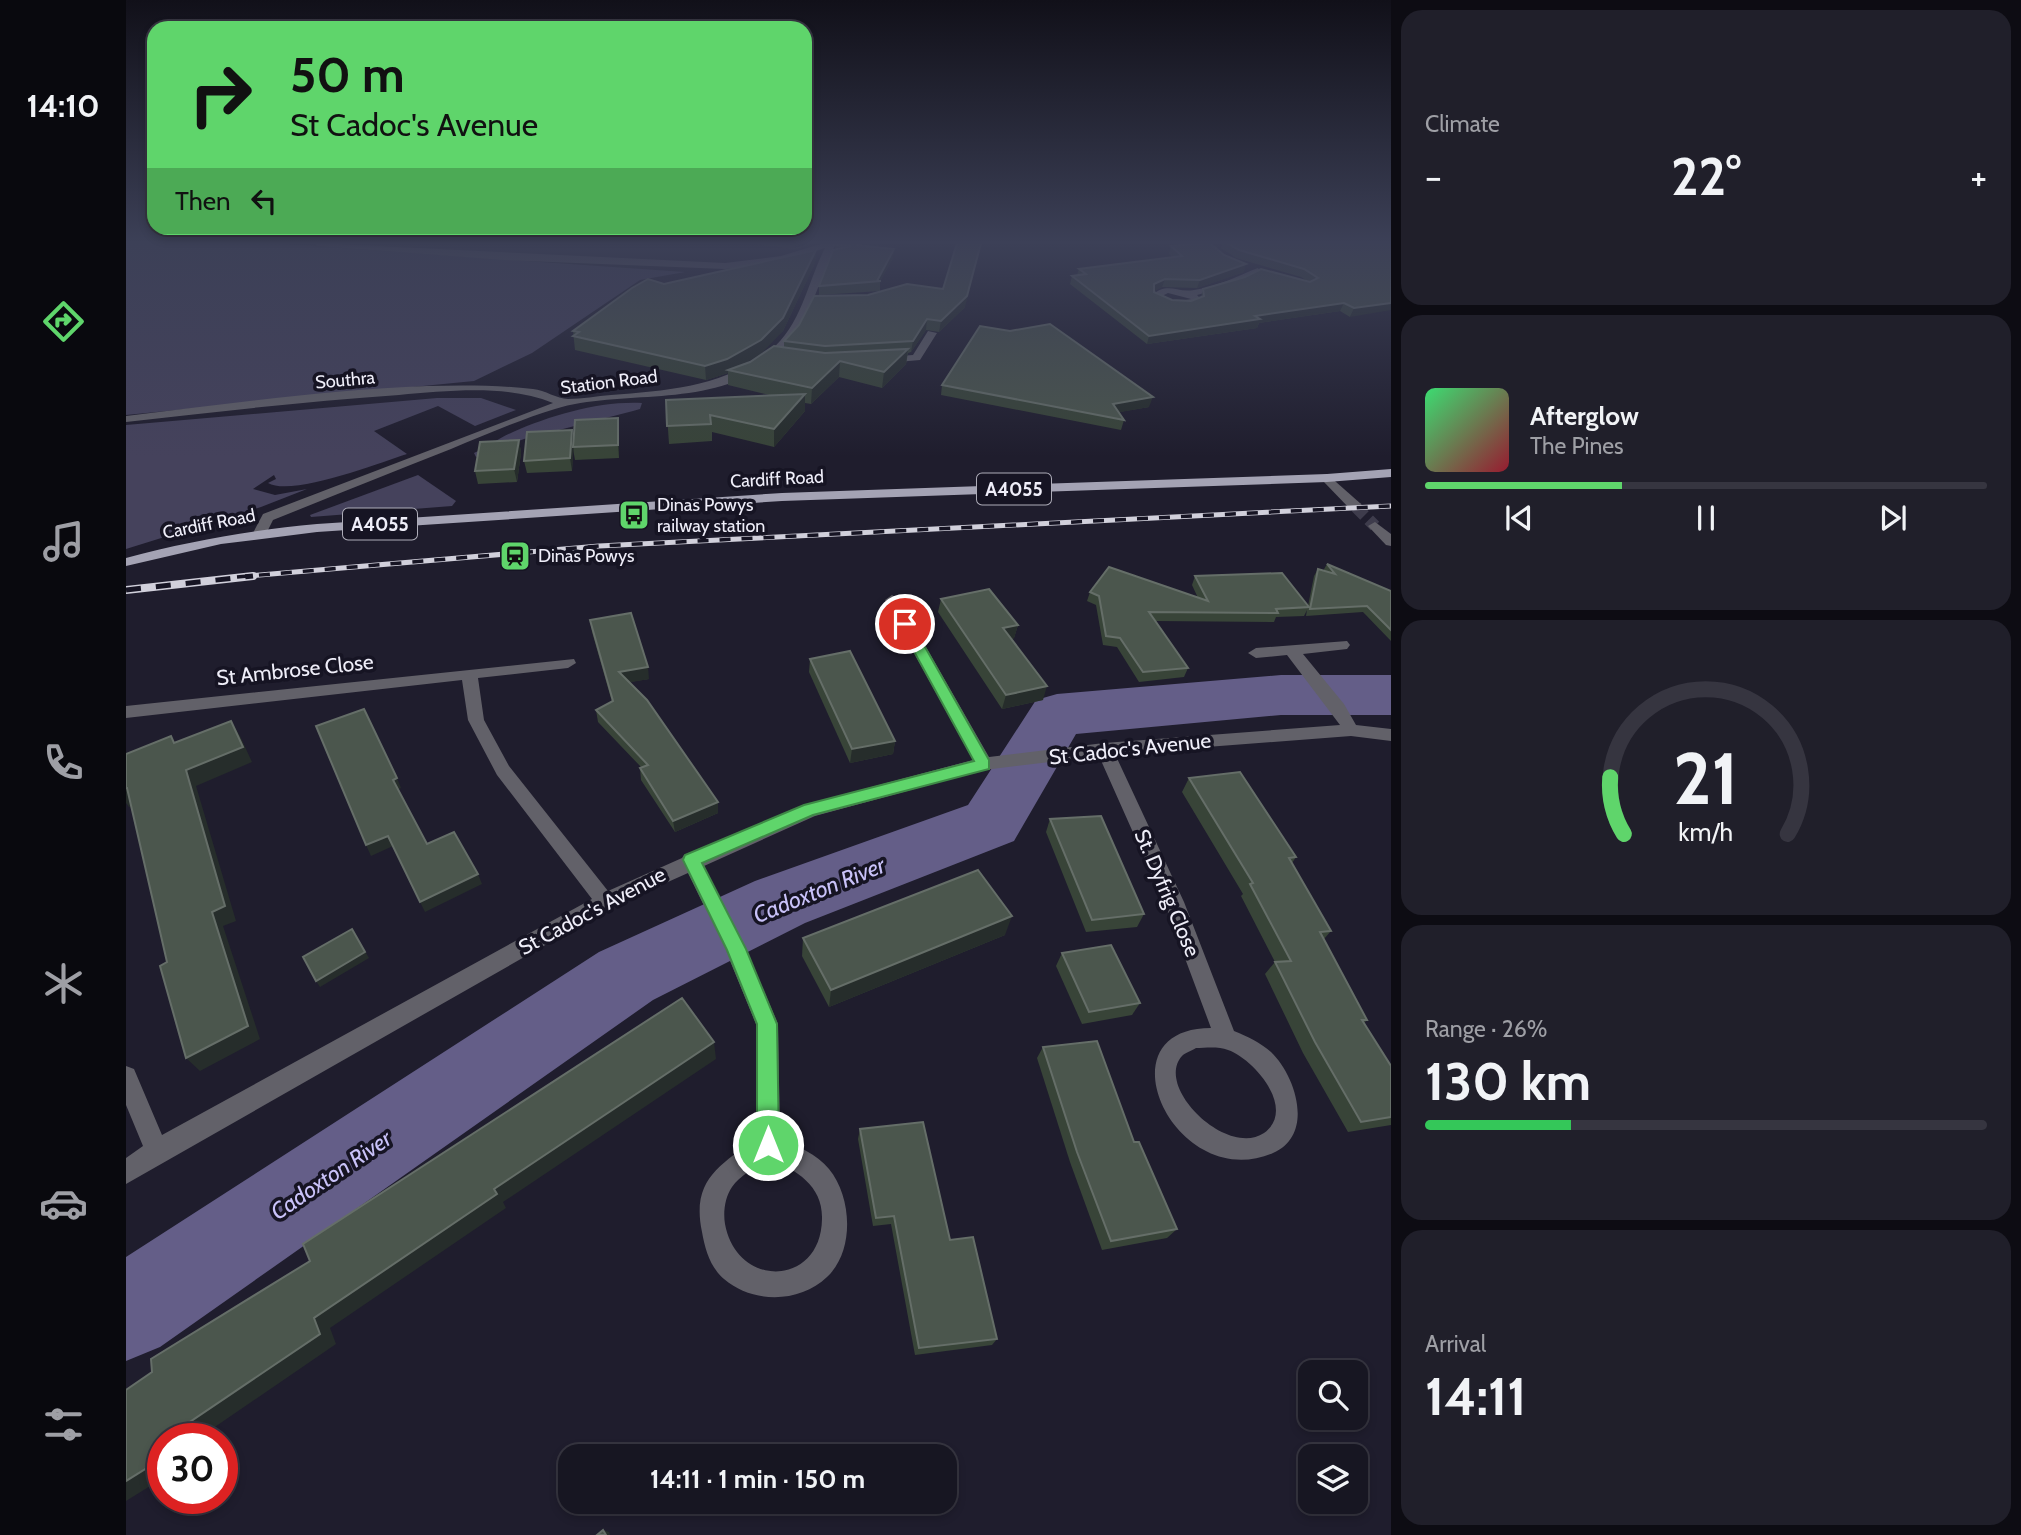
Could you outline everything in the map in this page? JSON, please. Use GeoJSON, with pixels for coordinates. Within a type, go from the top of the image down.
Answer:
{"type":"FeatureCollection","features":[{"type":"Feature","properties":{"kind":"main road","name":"Cardiff Road"},"geometry":{"type":"LineString","coordinates":[[126,562],[195,544],[260,533],[782,497],[1327,478],[1391,472]]}},
{"type":"Feature","properties":{"kind":"street","name":"Station Road"},"geometry":{"type":"LineString","coordinates":[[260,533],[268,517],[287,508],[526,415],[564,403],[691,389],[755,366],[789,337],[806,315]]}},
{"type":"Feature","properties":{"kind":"street"},"geometry":{"type":"LineString","coordinates":[[879,360],[916,358],[932,333]]}},
{"type":"Feature","properties":{"kind":"street"},"geometry":{"type":"LineString","coordinates":[[770,355],[789,361]]}},
{"type":"Feature","properties":{"kind":"street","name":"Southra"},"geometry":{"type":"LineString","coordinates":[[126,419],[353,396],[470,388],[545,392],[564,403]]}},
{"type":"Feature","properties":{"kind":"street"},"geometry":{"type":"LineString","coordinates":[[1327,478],[1356,507]]}},
{"type":"Feature","properties":{"kind":"street"},"geometry":{"type":"LineString","coordinates":[[1375,526],[1391,542]]}},
{"type":"Feature","properties":{"kind":"street"},"geometry":{"type":"LineString","coordinates":[[892,600],[984,764]]}},
{"type":"Feature","properties":{"kind":"street"},"geometry":{"type":"LineString","coordinates":[[1256,653],[1342,645]]}},
{"type":"Feature","properties":{"kind":"street"},"geometry":{"type":"LineString","coordinates":[[1291,650],[1338,708],[1351,730]]}},
{"type":"Feature","properties":{"kind":"street","name":"St Ambrose Close"},"geometry":{"type":"LineString","coordinates":[[126,712],[568,663]]}},
{"type":"Feature","properties":{"kind":"street"},"geometry":{"type":"LineString","coordinates":[[469,674],[476,720],[503,770],[605,901]]}},
{"type":"Feature","properties":{"kind":"street","name":"St Cadoc's Avenue"},"geometry":{"type":"LineString","coordinates":[[126,1172],[158,1151],[605,901],[691,860],[810,810],[984,764],[1104,749],[1351,730],[1391,735]]}},
{"type":"Feature","properties":{"kind":"street","name":"St. Dyfrig Close"},"geometry":{"type":"LineString","coordinates":[[1104,749],[1174,902],[1226,1038]]}},
{"type":"Feature","properties":{"kind":"street"},"geometry":{"type":"LineString","coordinates":[[691,860],[736,949],[767,1024],[768,1145]]}},
{"type":"Feature","properties":{"kind":"street"},"geometry":{"type":"LineString","coordinates":[[1204,1034],[1226,1038],[1246,1047],[1265,1061],[1281,1083],[1288,1103],[1287,1122],[1275,1140],[1258,1148],[1223,1146],[1201,1135],[1182,1119],[1165,1087],[1165,1063],[1172,1048],[1185,1039],[1204,1034]]}},
{"type":"Feature","properties":{"kind":"street"},"geometry":{"type":"LineString","coordinates":[[126,1077],[158,1151]]}},
{"type":"Feature","properties":{"kind":"street"},"geometry":{"type":"LineString","coordinates":[[768,1145],[807,1163],[823,1178],[833,1198],[836,1230],[829,1252],[815,1271],[801,1280],[779,1287],[756,1284],[736,1273],[721,1255],[712,1233],[711,1210],[723,1178],[739,1163],[768,1145]]}},
{"type":"Feature","properties":{"kind":"shaded area"},"geometry":{"type":"Polygon","coordinates":[[[126,315],[589,315],[532,353],[474,381],[126,415],[126,315]]]}},
{"type":"Feature","properties":{"kind":"shaded area"},"geometry":{"type":"Polygon","coordinates":[[[437,398],[481,398],[516,410],[475,426],[438,406],[374,431],[407,454],[336,477],[296,486],[268,483],[276,479],[274,475],[253,489],[275,495],[307,489],[261,507],[126,549],[126,425],[437,398]]]}},
{"type":"Feature","properties":{"kind":"shaded area"},"geometry":{"type":"Polygon","coordinates":[[[642,403],[640,409],[524,439],[476,457],[474,453],[513,432],[560,415],[609,404],[642,403]]]}},
{"type":"Feature","properties":{"kind":"shaded area"},"geometry":{"type":"Polygon","coordinates":[[[418,475],[456,501],[452,506],[310,515],[418,475]]]}},
{"type":"Feature","properties":{"kind":"building"},"geometry":{"type":"Polygon","coordinates":[[[595,315],[785,315],[761,340],[727,359],[705,366],[573,336],[579,332],[573,331],[595,315]]]}},
{"type":"Feature","properties":{"kind":"building"},"geometry":{"type":"Polygon","coordinates":[[[804,315],[948,315],[941,321],[927,319],[913,341],[825,346],[784,341],[804,315]]]}},
{"type":"Feature","properties":{"kind":"building"},"geometry":{"type":"Polygon","coordinates":[[[1122,315],[1264,315],[1255,316],[1260,319],[1149,336],[1122,315]]]}},
{"type":"Feature","properties":{"kind":"building"},"geometry":{"type":"Polygon","coordinates":[[[1050,324],[1153,397],[1113,404],[1124,420],[942,385],[980,326],[1010,331],[1050,324]]]}},
{"type":"Feature","properties":{"kind":"building"},"geometry":{"type":"Polygon","coordinates":[[[774,346],[825,353],[908,349],[884,372],[840,361],[812,388],[728,370],[750,362],[774,346]]]}},
{"type":"Feature","properties":{"kind":"building"},"geometry":{"type":"Polygon","coordinates":[[[805,394],[774,429],[710,415],[711,424],[667,426],[666,400],[805,394]]]}},
{"type":"Feature","properties":{"kind":"building"},"geometry":{"type":"Polygon","coordinates":[[[618,418],[618,445],[573,447],[575,420],[618,418]]]}},
{"type":"Feature","properties":{"kind":"building"},"geometry":{"type":"Polygon","coordinates":[[[572,430],[570,458],[524,461],[527,432],[572,430]]]}},
{"type":"Feature","properties":{"kind":"building"},"geometry":{"type":"Polygon","coordinates":[[[519,440],[514,469],[475,471],[480,442],[519,440]]]}},
{"type":"Feature","properties":{"kind":"building"},"geometry":{"type":"Polygon","coordinates":[[[1327,564],[1391,591],[1391,630],[1367,606],[1310,609],[1318,569],[1335,574],[1327,564]]]}},
{"type":"Feature","properties":{"kind":"building"},"geometry":{"type":"Polygon","coordinates":[[[1109,567],[1208,601],[1195,576],[1282,573],[1309,607],[1276,609],[1278,613],[1149,612],[1188,668],[1143,672],[1120,638],[1106,636],[1099,596],[1090,592],[1109,567]]]}},
{"type":"Feature","properties":{"kind":"building"},"geometry":{"type":"Polygon","coordinates":[[[989,589],[1018,625],[1003,628],[1047,686],[1006,695],[941,599],[989,589]]]}},
{"type":"Feature","properties":{"kind":"building"},"geometry":{"type":"Polygon","coordinates":[[[631,613],[648,667],[619,672],[647,700],[718,802],[673,821],[640,768],[648,765],[596,710],[613,701],[590,620],[631,613]]]}},
{"type":"Feature","properties":{"kind":"building"},"geometry":{"type":"Polygon","coordinates":[[[850,651],[895,741],[852,749],[810,659],[850,651]]]}},
{"type":"Feature","properties":{"kind":"building"},"geometry":{"type":"Polygon","coordinates":[[[364,709],[397,778],[393,780],[427,844],[454,832],[478,874],[420,902],[388,836],[366,845],[316,726],[364,709]]]}},
{"type":"Feature","properties":{"kind":"building"},"geometry":{"type":"Polygon","coordinates":[[[231,721],[243,747],[186,770],[225,906],[212,912],[248,1026],[186,1058],[160,966],[167,962],[126,788],[126,754],[171,736],[174,743],[231,721]]]}},
{"type":"Feature","properties":{"kind":"building"},"geometry":{"type":"Polygon","coordinates":[[[1240,772],[1296,857],[1289,858],[1331,931],[1320,932],[1367,1020],[1362,1020],[1391,1066],[1391,1117],[1361,1122],[1315,1042],[1275,962],[1291,961],[1250,884],[1253,883],[1189,778],[1240,772]]]}},
{"type":"Feature","properties":{"kind":"building"},"geometry":{"type":"Polygon","coordinates":[[[1101,816],[1144,914],[1092,920],[1050,819],[1101,816]]]}},
{"type":"Feature","properties":{"kind":"building"},"geometry":{"type":"Polygon","coordinates":[[[978,870],[1012,916],[831,990],[803,938],[978,870]]]}},
{"type":"Feature","properties":{"kind":"building"},"geometry":{"type":"Polygon","coordinates":[[[352,929],[365,952],[316,981],[303,957],[352,929]]]}},
{"type":"Feature","properties":{"kind":"building"},"geometry":{"type":"Polygon","coordinates":[[[1111,945],[1140,1003],[1089,1012],[1062,953],[1111,945]]]}},
{"type":"Feature","properties":{"kind":"building"},"geometry":{"type":"Polygon","coordinates":[[[682,998],[714,1042],[494,1189],[497,1194],[314,1318],[320,1334],[188,1423],[147,1423],[147,1468],[126,1481],[126,1390],[152,1372],[151,1359],[310,1261],[303,1244],[682,998]]]}},
{"type":"Feature","properties":{"kind":"building"},"geometry":{"type":"Polygon","coordinates":[[[1097,1041],[1134,1142],[1139,1142],[1177,1229],[1111,1241],[1077,1152],[1043,1047],[1097,1041]]]}},
{"type":"Feature","properties":{"kind":"building"},"geometry":{"type":"Polygon","coordinates":[[[923,1122],[950,1240],[973,1237],[997,1339],[919,1348],[894,1216],[876,1218],[860,1129],[923,1122]]]}},
{"type":"Feature","properties":{"kind":"waterway","name":"Cadoxton River"},"geometry":{"type":"LineString","coordinates":[[126,1313],[626,976],[780,902],[991,823],[1057,715],[1281,695],[1391,695]]}},
{"type":"Feature","properties":{"kind":"tunnel"},"geometry":{"type":"LineString","coordinates":[[1356,507],[1375,526]]}},
{"type":"Feature","properties":{"kind":"railway"},"geometry":{"type":"LineString","coordinates":[[237,577],[599,546],[1391,506]]}},
{"type":"Feature","properties":{"kind":"railway"},"geometry":{"type":"LineString","coordinates":[[126,590],[253,576]]}},
{"type":"Feature","properties":{"kind":"place","name":"Dinas Powys railway station"},"geometry":{"type":"Point","coordinates":[634,515]}},
{"type":"Feature","properties":{"kind":"place","name":"Dinas Powys"},"geometry":{"type":"Point","coordinates":[515,556]}},
{"type":"Feature","properties":{"kind":"route"},"geometry":{"type":"LineString","coordinates":[[768,1145],[767,1024],[736,949],[691,860],[810,810],[984,764],[905,624]]}}]}
